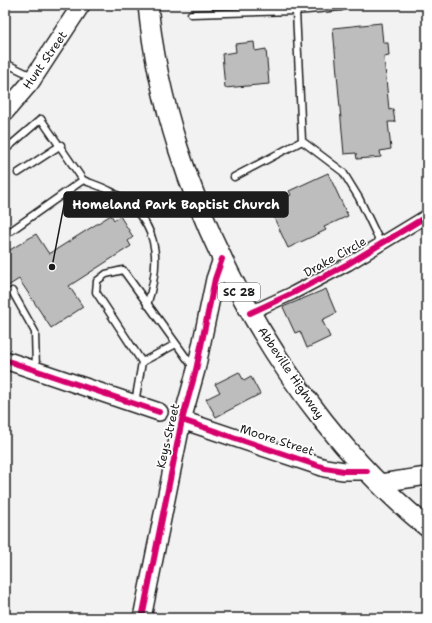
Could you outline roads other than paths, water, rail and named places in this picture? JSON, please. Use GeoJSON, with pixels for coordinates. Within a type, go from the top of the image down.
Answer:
{"type":"FeatureCollection","features":[{"type":"Feature","properties":{"kind":"main road","name":"Abbeville Highway"},"geometry":{"type":"LineString","coordinates":[[148,5],[156,62],[167,109],[203,216],[222,260],[250,313],[280,361],[324,421],[374,477],[427,527]]}},
{"type":"Feature","properties":{"kind":"street","name":"Hunt Street"},"geometry":{"type":"LineString","coordinates":[[5,112],[34,77],[81,5]]}},
{"type":"Feature","properties":{"kind":"street","name":"Drake Circle"},"geometry":{"type":"LineString","coordinates":[[250,313],[293,293],[381,244],[427,216]]}},
{"type":"Feature","properties":{"kind":"street","name":"Keys Street"},"geometry":{"type":"LineString","coordinates":[[142,618],[182,420],[196,370],[215,279],[222,260]]}},
{"type":"Feature","properties":{"kind":"street"},"geometry":{"type":"LineString","coordinates":[[5,360],[159,412]]}},
{"type":"Feature","properties":{"kind":"street","name":"Moore Street"},"geometry":{"type":"LineString","coordinates":[[182,420],[325,468],[374,477],[427,476]]}},
{"type":"Feature","properties":{"kind":"lane"},"geometry":{"type":"LineString","coordinates":[[191,14],[296,11],[341,7],[344,5]]}},
{"type":"Feature","properties":{"kind":"lane"},"geometry":{"type":"LineString","coordinates":[[296,11],[302,141]]}},
{"type":"Feature","properties":{"kind":"lane"},"geometry":{"type":"LineString","coordinates":[[5,63],[34,77]]}},
{"type":"Feature","properties":{"kind":"lane"},"geometry":{"type":"LineString","coordinates":[[5,150],[41,119],[61,145],[84,180],[111,191],[128,203],[145,220],[154,245],[154,283],[147,305]]}},
{"type":"Feature","properties":{"kind":"lane"},"geometry":{"type":"LineString","coordinates":[[234,177],[302,141]]}},
{"type":"Feature","properties":{"kind":"lane"},"geometry":{"type":"LineString","coordinates":[[302,141],[343,172],[359,198],[381,244]]}},
{"type":"Feature","properties":{"kind":"lane"},"geometry":{"type":"LineString","coordinates":[[18,173],[61,145]]}},
{"type":"Feature","properties":{"kind":"lane"},"geometry":{"type":"LineString","coordinates":[[5,235],[84,180]]}},
{"type":"Feature","properties":{"kind":"lane"},"geometry":{"type":"LineString","coordinates":[[135,404],[142,362],[96,292],[96,281],[106,274],[123,270],[147,305],[196,370]]}},
{"type":"Feature","properties":{"kind":"lane"},"geometry":{"type":"LineString","coordinates":[[12,290],[35,332],[36,370]]}},
{"type":"Feature","properties":{"kind":"lane"},"geometry":{"type":"LineString","coordinates":[[142,362],[176,344]]}},
{"type":"Feature","properties":{"kind":"place","name":"Homeland Park Baptist Church"},"geometry":{"type":"Point","coordinates":[52,267]}}]}
